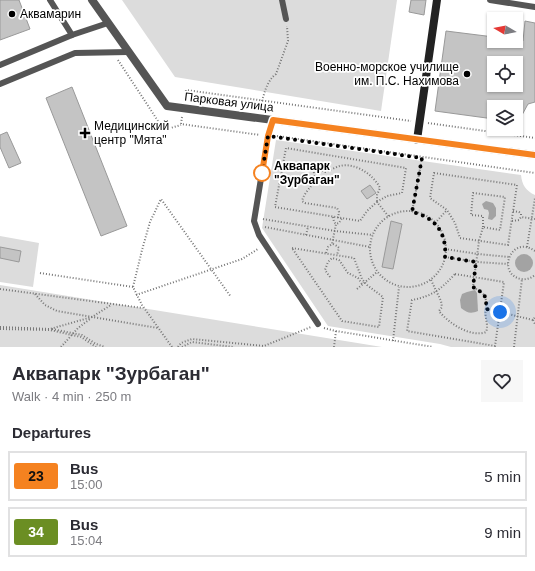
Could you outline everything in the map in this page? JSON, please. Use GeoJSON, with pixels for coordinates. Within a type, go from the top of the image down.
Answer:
{"type":"FeatureCollection","features":[{"type":"Feature","properties":{"kind":"street","name":"Парковая улица"},"geometry":{"type":"LineString","coordinates":[[92,0],[167,106],[535,155]]}},
{"type":"Feature","properties":{"kind":"street"},"geometry":{"type":"LineString","coordinates":[[417,140],[437,0]]}},
{"type":"Feature","properties":{"kind":"lane"},"geometry":{"type":"LineString","coordinates":[[50,0],[72,35]]}},
{"type":"Feature","properties":{"kind":"lane"},"geometry":{"type":"LineString","coordinates":[[282,0],[286,19]]}},
{"type":"Feature","properties":{"kind":"lane"},"geometry":{"type":"LineString","coordinates":[[490,0],[535,7]]}},
{"type":"Feature","properties":{"kind":"lane"},"geometry":{"type":"LineString","coordinates":[[0,65],[72,35],[108,23]]}},
{"type":"Feature","properties":{"kind":"lane"},"geometry":{"type":"LineString","coordinates":[[0,84],[75,53],[128,52]]}},
{"type":"Feature","properties":{"kind":"lane"},"geometry":{"type":"LineString","coordinates":[[273,120],[268,136],[254,221],[259,234],[318,324]]}},
{"type":"Feature","properties":{"kind":"path"},"geometry":{"type":"LineString","coordinates":[[262,101],[266,86],[276,74],[288,41],[286,19]]}},
{"type":"Feature","properties":{"kind":"path"},"geometry":{"type":"LineString","coordinates":[[113,52],[158,121],[167,129],[181,124],[535,173]]}},
{"type":"Feature","properties":{"kind":"path"},"geometry":{"type":"LineString","coordinates":[[185,97],[186,90],[535,138]]}},
{"type":"Feature","properties":{"kind":"path"},"geometry":{"type":"LineString","coordinates":[[181,124],[182,114]]}},
{"type":"Feature","properties":{"kind":"path"},"geometry":{"type":"LineString","coordinates":[[286,148],[406,168],[402,193],[387,196],[377,202],[367,211],[360,221],[333,217],[275,207],[286,148]]}},
{"type":"Feature","properties":{"kind":"path"},"geometry":{"type":"LineString","coordinates":[[412,212],[422,158]]}},
{"type":"Feature","properties":{"kind":"path"},"geometry":{"type":"LineString","coordinates":[[338,218],[337,208],[305,203],[302,201],[315,179],[314,171],[311,165],[325,172],[340,166],[349,166],[360,169],[377,182],[380,188],[377,202],[389,216]]}},
{"type":"Feature","properties":{"kind":"path"},"geometry":{"type":"LineString","coordinates":[[434,173],[517,185],[513,211],[508,245],[460,238],[455,223],[447,210],[430,198],[434,173]]}},
{"type":"Feature","properties":{"kind":"path"},"geometry":{"type":"LineString","coordinates":[[431,280],[441,301],[442,307],[439,311],[440,314],[449,322],[472,333],[482,334],[486,332],[487,329],[484,314],[486,309],[485,296],[483,292],[473,287],[479,240],[483,227],[484,216],[471,215],[473,193],[504,197],[500,230],[483,227]]}},
{"type":"Feature","properties":{"kind":"path"},"geometry":{"type":"LineString","coordinates":[[527,247],[535,198]]}},
{"type":"Feature","properties":{"kind":"path"},"geometry":{"type":"LineString","coordinates":[[172,347],[144,308],[133,288],[150,222],[162,199],[231,297]]}},
{"type":"Feature","properties":{"kind":"path"},"geometry":{"type":"LineString","coordinates":[[435,223],[447,210]]}},
{"type":"Feature","properties":{"kind":"path"},"geometry":{"type":"LineString","coordinates":[[513,211],[519,212],[521,217]]}},
{"type":"Feature","properties":{"kind":"path"},"geometry":{"type":"LineString","coordinates":[[400,212],[412,212],[428,218],[435,223],[441,231],[446,249],[445,257],[440,269],[431,280],[416,286],[399,286],[383,278],[377,272],[373,264],[370,247],[373,235],[379,225],[389,216],[400,212]]}},
{"type":"Feature","properties":{"kind":"path"},"geometry":{"type":"LineString","coordinates":[[326,253],[328,247],[332,244],[335,231],[336,224],[333,217]]}},
{"type":"Feature","properties":{"kind":"path"},"geometry":{"type":"LineString","coordinates":[[512,221],[519,220],[521,217],[535,219]]}},
{"type":"Feature","properties":{"kind":"path"},"geometry":{"type":"LineString","coordinates":[[336,224],[339,223],[342,218]]}},
{"type":"Feature","properties":{"kind":"path"},"geometry":{"type":"LineString","coordinates":[[262,219],[335,231],[373,235]]}},
{"type":"Feature","properties":{"kind":"path"},"geometry":{"type":"LineString","coordinates":[[261,226],[370,247]]}},
{"type":"Feature","properties":{"kind":"path"},"geometry":{"type":"LineString","coordinates":[[306,235],[308,227]]}},
{"type":"Feature","properties":{"kind":"path"},"geometry":{"type":"LineString","coordinates":[[332,244],[339,248],[337,255]]}},
{"type":"Feature","properties":{"kind":"path"},"geometry":{"type":"LineString","coordinates":[[136,295],[242,259],[266,245]]}},
{"type":"Feature","properties":{"kind":"path"},"geometry":{"type":"LineString","coordinates":[[535,251],[527,247],[517,248],[509,257],[508,264],[510,272],[522,279],[527,279],[535,275]]}},
{"type":"Feature","properties":{"kind":"path"},"geometry":{"type":"LineString","coordinates":[[330,277],[325,270],[328,262],[332,258],[339,260],[348,273],[358,278],[363,283],[383,297],[379,328],[342,321],[292,248],[354,258],[363,283]]}},
{"type":"Feature","properties":{"kind":"path"},"geometry":{"type":"LineString","coordinates":[[446,249],[509,257]]}},
{"type":"Feature","properties":{"kind":"path"},"geometry":{"type":"LineString","coordinates":[[445,257],[476,262],[508,264]]}},
{"type":"Feature","properties":{"kind":"path"},"geometry":{"type":"LineString","coordinates":[[357,288],[377,272]]}},
{"type":"Feature","properties":{"kind":"path"},"geometry":{"type":"LineString","coordinates":[[40,273],[133,288]]}},
{"type":"Feature","properties":{"kind":"path"},"geometry":{"type":"LineString","coordinates":[[454,274],[504,282],[495,346],[407,331],[412,300],[425,298],[437,291],[444,286],[454,274]]}},
{"type":"Feature","properties":{"kind":"path"},"geometry":{"type":"LineString","coordinates":[[514,347],[522,279]]}},
{"type":"Feature","properties":{"kind":"path"},"geometry":{"type":"LineString","coordinates":[[392,340],[399,286]]}},
{"type":"Feature","properties":{"kind":"path"},"geometry":{"type":"LineString","coordinates":[[0,289],[144,308]]}},
{"type":"Feature","properties":{"kind":"path"},"geometry":{"type":"LineString","coordinates":[[35,294],[45,305],[57,311],[158,328]]}},
{"type":"Feature","properties":{"kind":"path"},"geometry":{"type":"LineString","coordinates":[[61,347],[78,328],[112,304]]}},
{"type":"Feature","properties":{"kind":"path"},"geometry":{"type":"LineString","coordinates":[[500,308],[507,311],[508,314],[517,317],[534,318],[535,324]]}},
{"type":"Feature","properties":{"kind":"path"},"geometry":{"type":"LineString","coordinates":[[486,309],[500,312]]}},
{"type":"Feature","properties":{"kind":"path"},"geometry":{"type":"LineString","coordinates":[[499,318],[506,318],[508,314]]}},
{"type":"Feature","properties":{"kind":"path"},"geometry":{"type":"LineString","coordinates":[[50,328],[92,317]]}},
{"type":"Feature","properties":{"kind":"path"},"geometry":{"type":"LineString","coordinates":[[178,347],[181,343],[192,339],[264,346],[318,324],[325,329],[433,347]]}},
{"type":"Feature","properties":{"kind":"path"},"geometry":{"type":"LineString","coordinates":[[1,327],[50,328],[81,337],[96,347]]}},
{"type":"Feature","properties":{"kind":"path"},"geometry":{"type":"LineString","coordinates":[[1,327],[50,330],[82,335],[96,344],[105,347]]}},
{"type":"Feature","properties":{"kind":"path"},"geometry":{"type":"LineString","coordinates":[[334,347],[336,331]]}},
{"type":"Feature","properties":{"kind":"path"},"geometry":{"type":"LineString","coordinates":[[182,347],[192,342],[233,347]]}},
{"type":"Feature","properties":{"kind":"shaded area"},"geometry":{"type":"Polygon","coordinates":[[[122,0],[397,0],[381,111],[175,77],[122,0]]]}},
{"type":"Feature","properties":{"kind":"shaded area"},"geometry":{"type":"Polygon","coordinates":[[[276,140],[521,175],[522,182],[525,187],[529,192],[535,195],[535,347],[451,347],[328,326],[262,228],[276,140]]]}},
{"type":"Feature","properties":{"kind":"shaded area"},"geometry":{"type":"Polygon","coordinates":[[[486,201],[493,203],[496,208],[496,216],[492,220],[488,219],[488,210],[484,209],[482,204],[486,201]]]}},
{"type":"Feature","properties":{"kind":"shaded area"},"geometry":{"type":"Polygon","coordinates":[[[0,236],[39,243],[33,287],[0,282],[0,236]]]}},
{"type":"Feature","properties":{"kind":"shaded area"},"geometry":{"type":"Polygon","coordinates":[[[524,254],[530,257],[533,263],[530,269],[524,272],[518,269],[515,263],[518,257],[524,254]]]}},
{"type":"Feature","properties":{"kind":"shaded area"},"geometry":{"type":"Polygon","coordinates":[[[0,285],[382,347],[0,347],[0,285]]]}},
{"type":"Feature","properties":{"kind":"shaded area"},"geometry":{"type":"Polygon","coordinates":[[[475,290],[477,293],[478,311],[471,313],[467,312],[461,308],[460,300],[462,294],[475,290]]]}},
{"type":"Feature","properties":{"kind":"building","name":"Аквамарин"},"geometry":{"type":"Polygon","coordinates":[[[0,0],[19,0],[30,29],[0,40],[0,0]]]}},
{"type":"Feature","properties":{"kind":"building"},"geometry":{"type":"Polygon","coordinates":[[[411,0],[426,0],[424,15],[409,12],[411,0]]]}},
{"type":"Feature","properties":{"kind":"building","name":"Военно-морское училище им. П.С. Нахимова"},"geometry":{"type":"Polygon","coordinates":[[[525,21],[535,23],[535,102],[528,104],[523,113],[523,100],[487,100],[487,118],[435,111],[446,31],[487,36],[487,48],[523,48],[525,21]]]}},
{"type":"Feature","properties":{"kind":"building"},"geometry":{"type":"Polygon","coordinates":[[[72,87],[127,226],[101,236],[46,98],[72,87]]]}},
{"type":"Feature","properties":{"kind":"building"},"geometry":{"type":"Polygon","coordinates":[[[7,132],[21,163],[9,168],[0,147],[0,135],[7,132]]]}},
{"type":"Feature","properties":{"kind":"building"},"geometry":{"type":"Polygon","coordinates":[[[370,185],[376,193],[367,199],[361,191],[370,185]]]}},
{"type":"Feature","properties":{"kind":"building"},"geometry":{"type":"Polygon","coordinates":[[[391,221],[402,224],[393,269],[382,267],[391,221]]]}},
{"type":"Feature","properties":{"kind":"building"},"geometry":{"type":"Polygon","coordinates":[[[0,247],[21,251],[19,262],[0,258],[0,247]]]}},
{"type":"Feature","properties":{"kind":"bus line","name":"23"},"geometry":{"type":"LineString","coordinates":[[262,173],[268,136],[273,120],[535,155]]}},
{"type":"Feature","properties":{"kind":"place","name":"Аквамарин"},"geometry":{"type":"Point","coordinates":[12,14]}},
{"type":"Feature","properties":{"kind":"place","name":"Военно-морское училище им. П.С. Нахимова"},"geometry":{"type":"Point","coordinates":[467,74]}},
{"type":"Feature","properties":{"kind":"place","name":"Медицинский центр \"Мята\""},"geometry":{"type":"Point","coordinates":[85,133]}},
{"type":"Feature","properties":{"kind":"place","name":"Аквапарк \"Зурбаган\""},"geometry":{"type":"Point","coordinates":[262,173]}},
{"type":"Feature","properties":{"kind":"route"},"geometry":{"type":"LineString","coordinates":[[262,173],[268,136],[422,158],[412,212],[428,218],[435,223],[441,231],[446,249],[445,257],[476,262],[473,287],[483,292],[485,296],[486,309],[500,312]]}}]}
